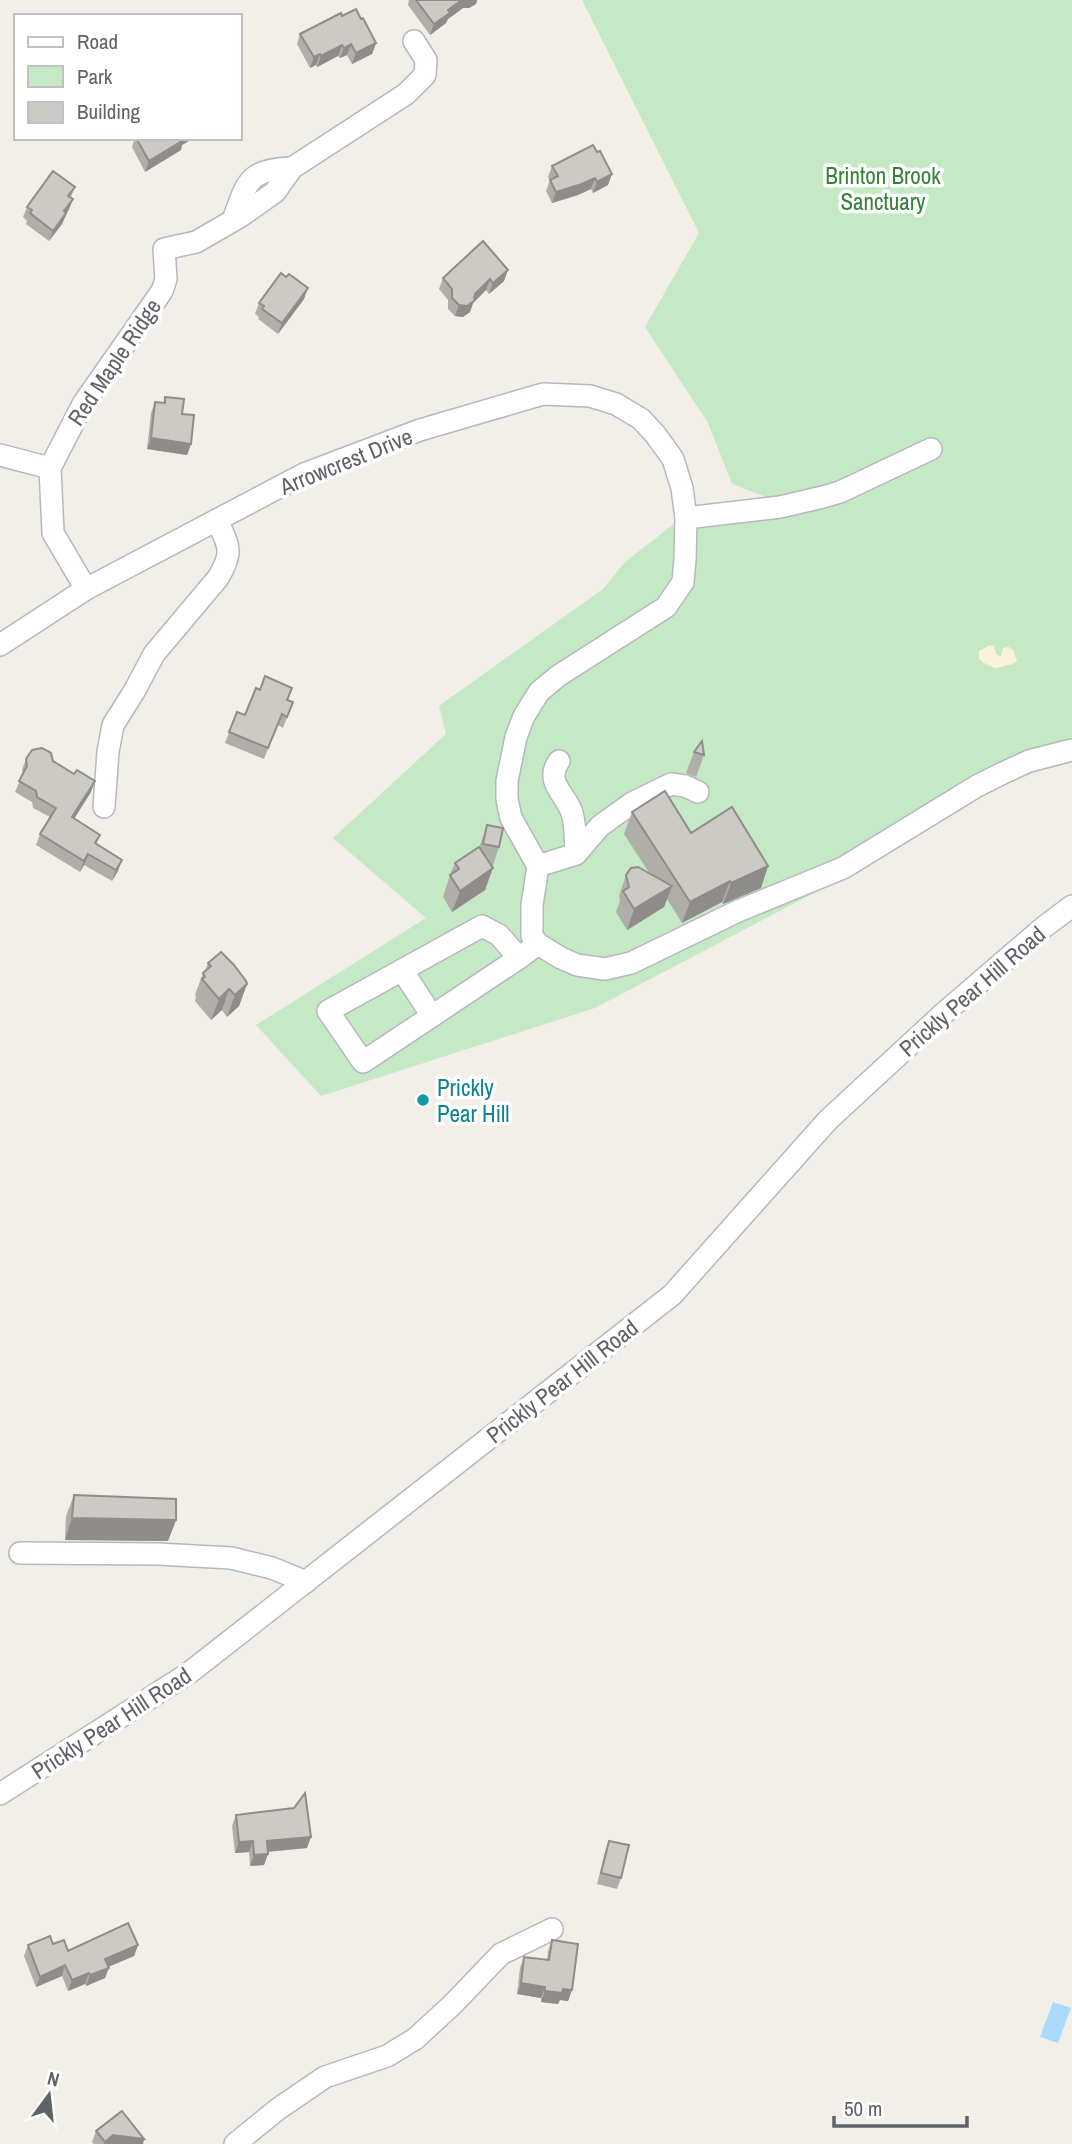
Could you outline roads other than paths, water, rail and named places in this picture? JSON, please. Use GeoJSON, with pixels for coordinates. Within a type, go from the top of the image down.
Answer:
{"type":"FeatureCollection","features":[{"type":"Feature","properties":{"kind":"street","name":"Red Maple Ridge"},"geometry":{"type":"LineString","coordinates":[[86,589],[53,533],[50,468],[83,404],[162,291],[166,279],[164,249],[196,242],[233,220],[275,192],[292,168],[406,94],[425,75],[426,60],[414,41]]}},
{"type":"Feature","properties":{"kind":"street","name":"Arrowcrest Drive"},"geometry":{"type":"LineString","coordinates":[[0,645],[86,589],[304,474],[420,430],[543,394],[590,396],[616,404],[641,419],[673,458],[682,488],[686,518],[682,582],[666,607],[558,676],[539,692],[524,716],[511,756],[507,799],[510,818],[538,866]]}},
{"type":"Feature","properties":{"kind":"street"},"geometry":{"type":"LineString","coordinates":[[686,518],[780,507],[823,497],[840,492],[931,449]]}},
{"type":"Feature","properties":{"kind":"street"},"geometry":{"type":"LineString","coordinates":[[0,455],[50,468]]}},
{"type":"Feature","properties":{"kind":"street"},"geometry":{"type":"LineString","coordinates":[[104,807],[113,725],[154,654],[225,566],[229,555],[227,543],[217,520]]}},
{"type":"Feature","properties":{"kind":"street"},"geometry":{"type":"LineString","coordinates":[[698,792],[671,783],[632,803],[600,826],[576,854],[538,866],[532,905],[532,936],[538,944],[578,965],[605,969],[631,962],[748,907],[843,868],[1003,773],[1029,761],[1072,750]]}},
{"type":"Feature","properties":{"kind":"street"},"geometry":{"type":"LineString","coordinates":[[559,761],[553,770],[553,778],[571,809],[576,854]]}},
{"type":"Feature","properties":{"kind":"street","name":"Prickly Pear Hill Road"},"geometry":{"type":"LineString","coordinates":[[0,1794],[189,1674],[673,1295],[828,1120],[954,1004],[1072,906]]}},
{"type":"Feature","properties":{"kind":"street"},"geometry":{"type":"LineString","coordinates":[[519,958],[499,935],[482,926],[328,1011],[363,1062],[519,958],[538,944]]}},
{"type":"Feature","properties":{"kind":"street"},"geometry":{"type":"LineString","coordinates":[[402,970],[432,1016]]}},
{"type":"Feature","properties":{"kind":"street"},"geometry":{"type":"LineString","coordinates":[[20,1553],[158,1554],[231,1558],[272,1567],[306,1582]]}},
{"type":"Feature","properties":{"kind":"street"},"geometry":{"type":"LineString","coordinates":[[235,2144],[278,2109],[325,2077],[387,2056],[415,2039],[452,2006],[501,1954],[552,1929]]}},
{"type":"Feature","properties":{"kind":"water"},"geometry":{"type":"Polygon","coordinates":[[[1053,2002],[1071,2008],[1058,2043],[1040,2037],[1053,2002]]]}},
{"type":"Feature","properties":{"kind":"place","name":"Prickly Pear Hill"},"geometry":{"type":"Point","coordinates":[423,1100]}},
{"type":"Feature","properties":{"kind":"park label","name":"Brinton Brook Sanctuary"},"geometry":{"type":"Point","coordinates":[883,188]}}]}
